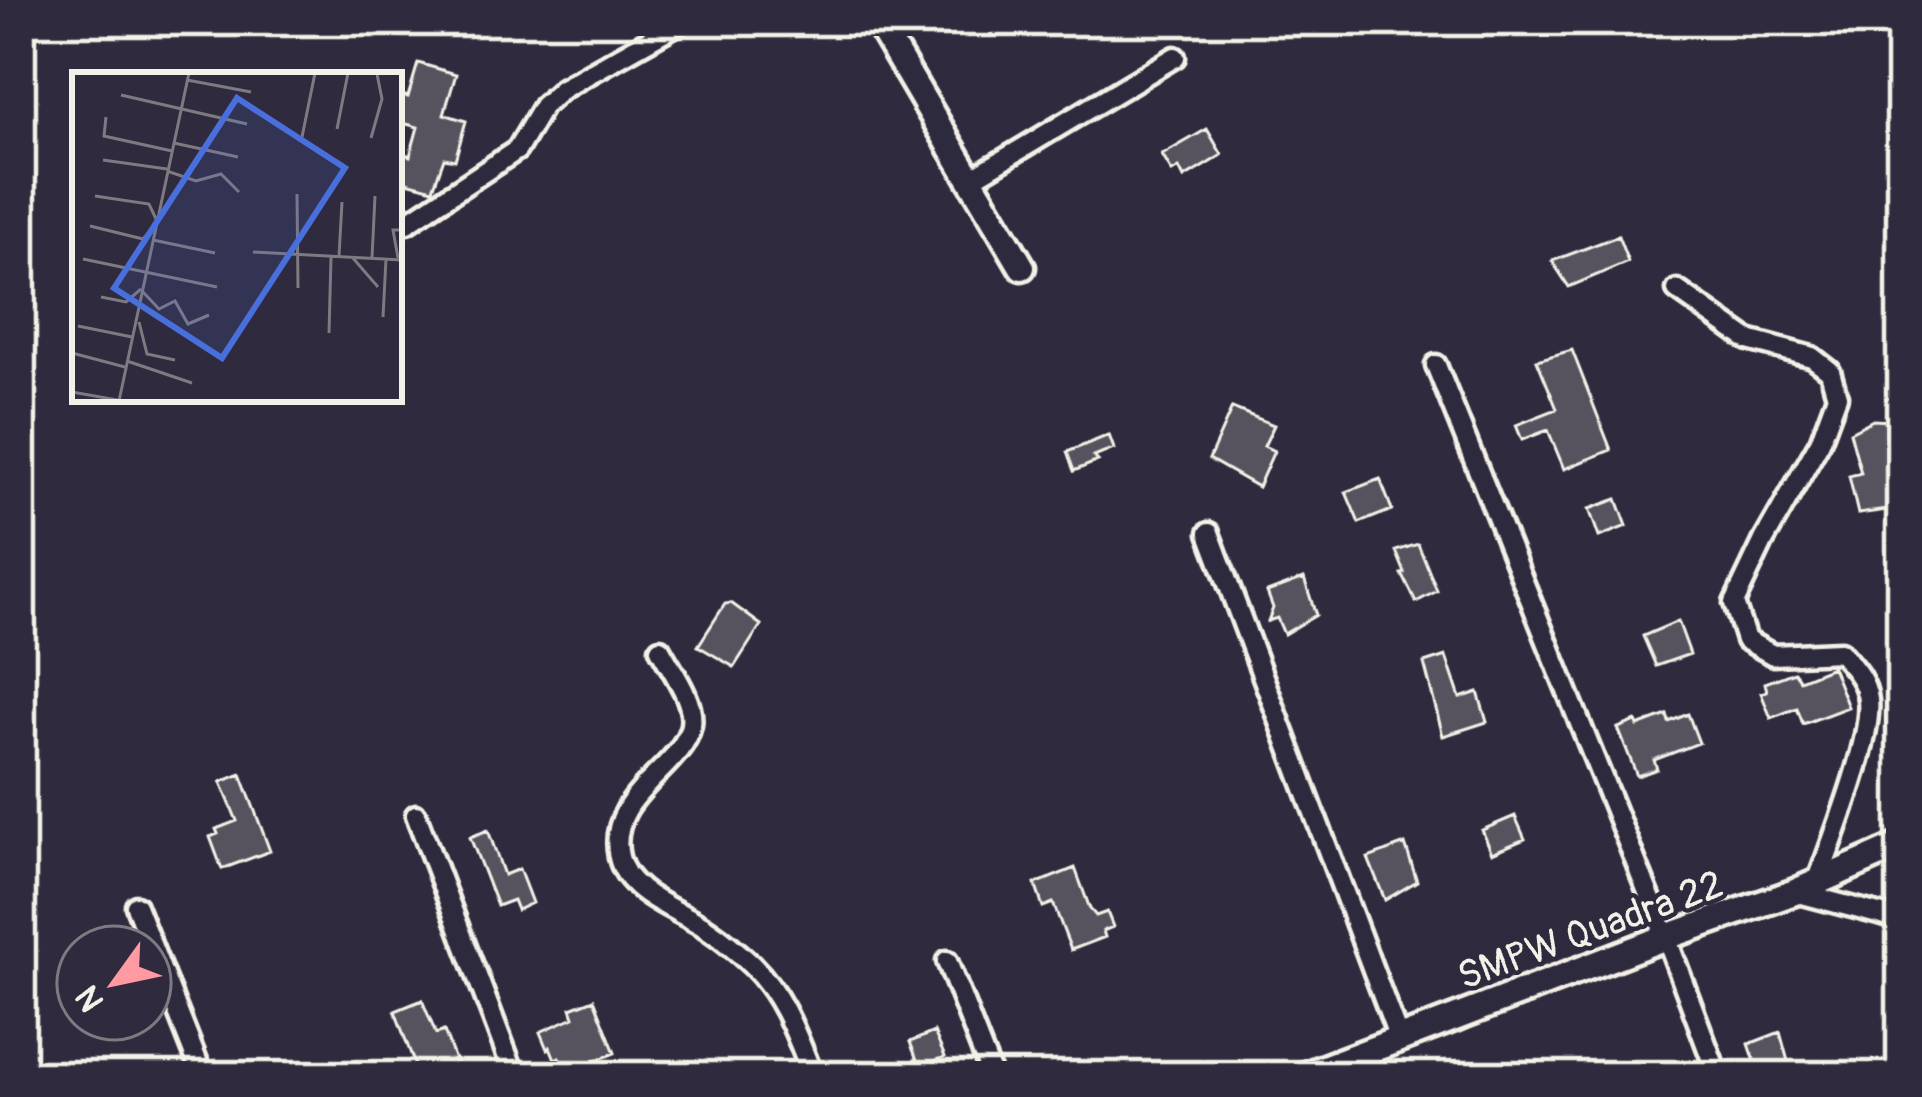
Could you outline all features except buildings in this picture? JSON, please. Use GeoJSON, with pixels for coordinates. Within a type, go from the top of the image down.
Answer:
{"type":"FeatureCollection","features":[{"type":"Feature","properties":{"kind":"street"},"geometry":{"type":"LineString","coordinates":[[407,224],[517,150],[543,106],[562,89],[683,21]]}},
{"type":"Feature","properties":{"kind":"street"},"geometry":{"type":"LineString","coordinates":[[877,21],[1022,267]]}},
{"type":"Feature","properties":{"kind":"street"},"geometry":{"type":"LineString","coordinates":[[971,179],[1175,57]]}},
{"type":"Feature","properties":{"kind":"street"},"geometry":{"type":"LineString","coordinates":[[1677,290],[1748,340],[1812,357],[1831,371],[1837,396],[1820,442],[1734,603],[1746,640],[1772,655],[1840,652],[1860,675],[1869,702],[1859,757],[1806,888],[1901,920]]}},
{"type":"Feature","properties":{"kind":"street"},"geometry":{"type":"LineString","coordinates":[[1436,365],[1718,1076]]}},
{"type":"Feature","properties":{"kind":"street"},"geometry":{"type":"LineString","coordinates":[[1209,533],[1399,1040]]}},
{"type":"Feature","properties":{"kind":"street"},"geometry":{"type":"LineString","coordinates":[[660,649],[688,702],[691,725],[680,746],[640,790],[619,827],[619,860],[638,888],[710,930],[751,964],[783,1001],[813,1076]]}},
{"type":"Feature","properties":{"kind":"street"},"geometry":{"type":"LineString","coordinates":[[416,815],[515,1076]]}},
{"type":"Feature","properties":{"kind":"street","name":"SMPW Quadra 22"},"geometry":{"type":"LineString","coordinates":[[1303,1076],[1806,888],[1901,845]]}},
{"type":"Feature","properties":{"kind":"street"},"geometry":{"type":"LineString","coordinates":[[136,905],[203,1076]]}},
{"type":"Feature","properties":{"kind":"street"},"geometry":{"type":"LineString","coordinates":[[947,961],[992,1076]]}}]}
